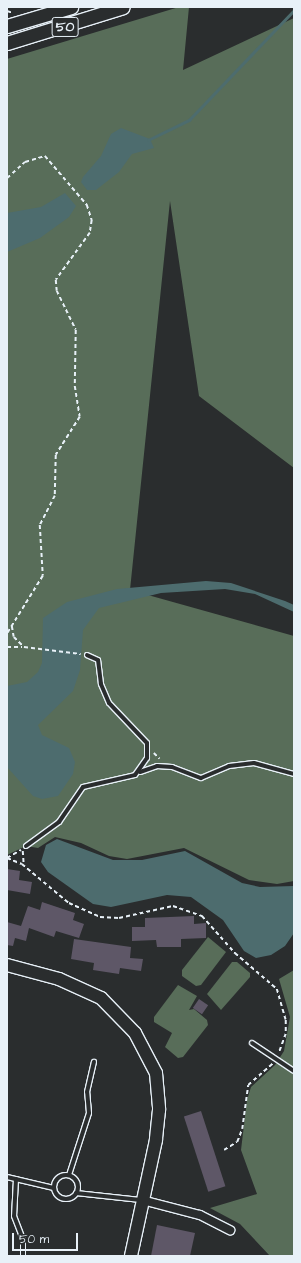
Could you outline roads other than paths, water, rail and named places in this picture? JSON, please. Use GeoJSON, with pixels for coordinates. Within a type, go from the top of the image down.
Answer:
{"type":"FeatureCollection","features":[{"type":"Feature","properties":{"kind":"main road","name":"50"},"geometry":{"type":"LineString","coordinates":[[7,26],[71,7]]}},
{"type":"Feature","properties":{"kind":"main road","name":"50"},"geometry":{"type":"LineString","coordinates":[[7,43],[123,7]]}},
{"type":"Feature","properties":{"kind":"street"},"geometry":{"type":"LineString","coordinates":[[7,965],[59,979],[94,995],[121,1015],[135,1033],[156,1073],[159,1088],[156,1140],[131,1256]]}},
{"type":"Feature","properties":{"kind":"street"},"geometry":{"type":"LineString","coordinates":[[142,1200],[200,1215],[230,1230]]}},
{"type":"Feature","properties":{"kind":"lane"},"geometry":{"type":"LineString","coordinates":[[87,654],[98,660],[100,684],[109,703],[147,743],[147,758],[135,775]]}},
{"type":"Feature","properties":{"kind":"lane"},"geometry":{"type":"LineString","coordinates":[[26,846],[59,822],[83,787],[135,775],[157,766],[172,767],[201,778],[240,764],[254,763],[294,774]]}},
{"type":"Feature","properties":{"kind":"lane"},"geometry":{"type":"LineString","coordinates":[[252,1044],[274,1061],[294,1071]]}},
{"type":"Feature","properties":{"kind":"lane"},"geometry":{"type":"LineString","coordinates":[[69,1175],[88,1113],[87,1092],[94,1062]]}},
{"type":"Feature","properties":{"kind":"lane"},"geometry":{"type":"LineString","coordinates":[[69,1175],[76,1180],[76,1193]]}},
{"type":"Feature","properties":{"kind":"lane"},"geometry":{"type":"LineString","coordinates":[[54,1188],[58,1178],[69,1175]]}},
{"type":"Feature","properties":{"kind":"lane"},"geometry":{"type":"LineString","coordinates":[[7,1177],[54,1188],[64,1199],[76,1193],[142,1200]]}},
{"type":"Feature","properties":{"kind":"lane"},"geometry":{"type":"LineString","coordinates":[[16,1179],[14,1216],[23,1239],[23,1256]]}},
{"type":"Feature","properties":{"kind":"water"},"geometry":{"type":"Polygon","coordinates":[[[121,128],[150,139],[154,148],[132,154],[119,172],[96,190],[87,190],[81,182],[83,177],[101,156],[111,134],[121,128]]]}},
{"type":"Feature","properties":{"kind":"water"},"geometry":{"type":"Polygon","coordinates":[[[65,193],[76,206],[69,217],[40,238],[7,252],[7,213],[41,207],[65,193]]]}},
{"type":"Feature","properties":{"kind":"water"},"geometry":{"type":"Polygon","coordinates":[[[206,581],[231,583],[285,601],[294,605],[294,612],[255,594],[225,589],[161,593],[99,608],[83,630],[80,670],[73,691],[38,725],[42,735],[69,748],[75,762],[73,774],[58,796],[42,799],[33,796],[7,767],[7,686],[27,682],[38,672],[42,663],[43,618],[67,602],[117,589],[206,581]]]}},
{"type":"Feature","properties":{"kind":"water"},"geometry":{"type":"Polygon","coordinates":[[[57,839],[113,860],[142,860],[185,851],[242,883],[260,887],[294,886],[294,933],[285,946],[271,955],[256,958],[244,951],[223,920],[191,897],[167,895],[111,907],[93,904],[48,872],[41,862],[46,845],[57,839]]]}},
{"type":"Feature","properties":{"kind":"waterway"},"geometry":{"type":"LineString","coordinates":[[148,140],[189,120],[294,10]]}}]}
